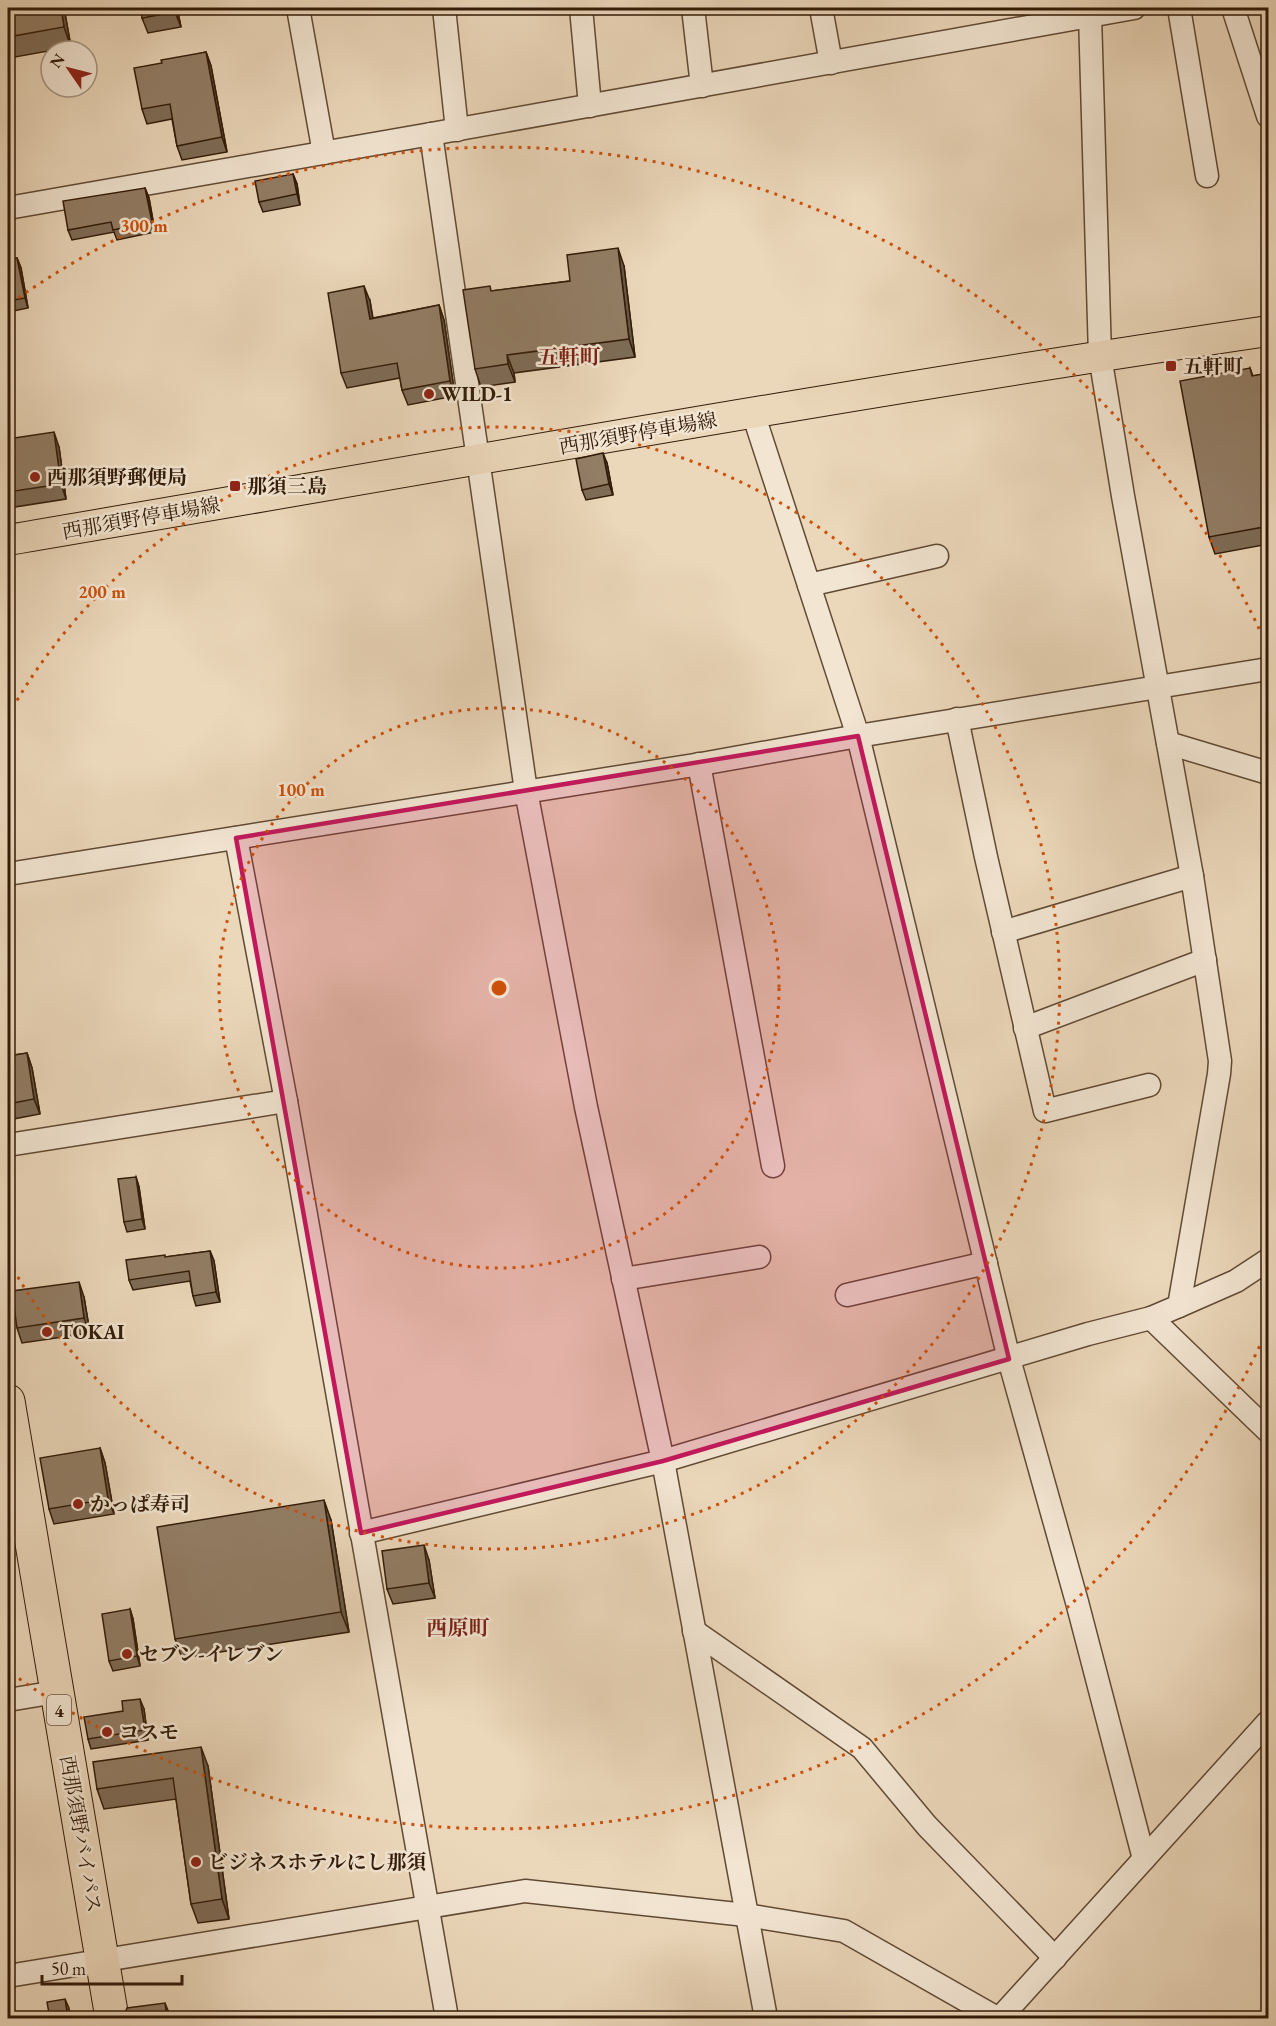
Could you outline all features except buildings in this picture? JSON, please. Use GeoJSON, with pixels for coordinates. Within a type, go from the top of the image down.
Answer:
{"type":"FeatureCollection","features":[{"type":"Feature","properties":{"kind":"highway","name":"西那須野バイパス"},"geometry":{"type":"LineString","coordinates":[[9,1418],[112,2019]]}},
{"type":"Feature","properties":{"kind":"main road","name":"西那須野停車場線"},"geometry":{"type":"LineString","coordinates":[[8,540],[753,413],[1269,331]]}},
{"type":"Feature","properties":{"kind":"street"},"geometry":{"type":"LineString","coordinates":[[298,8],[324,153]]}},
{"type":"Feature","properties":{"kind":"street"},"geometry":{"type":"LineString","coordinates":[[444,8],[457,130]]}},
{"type":"Feature","properties":{"kind":"street"},"geometry":{"type":"LineString","coordinates":[[581,8],[590,106]]}},
{"type":"Feature","properties":{"kind":"street"},"geometry":{"type":"LineString","coordinates":[[693,8],[702,86]]}},
{"type":"Feature","properties":{"kind":"street"},"geometry":{"type":"LineString","coordinates":[[821,8],[831,63]]}},
{"type":"Feature","properties":{"kind":"street"},"geometry":{"type":"LineString","coordinates":[[8,208],[457,130],[1131,8]]}},
{"type":"Feature","properties":{"kind":"street"},"geometry":{"type":"LineString","coordinates":[[1179,8],[1207,176]]}},
{"type":"Feature","properties":{"kind":"street"},"geometry":{"type":"LineString","coordinates":[[1233,8],[1269,116]]}},
{"type":"Feature","properties":{"kind":"street"},"geometry":{"type":"LineString","coordinates":[[1090,15],[1101,356],[1156,686],[1192,876],[1220,1061],[1179,1305]]}},
{"type":"Feature","properties":{"kind":"street"},"geometry":{"type":"LineString","coordinates":[[431,134],[526,791],[586,1107],[663,1461],[766,2019]]}},
{"type":"Feature","properties":{"kind":"street"},"geometry":{"type":"LineString","coordinates":[[753,413],[858,736],[1008,1359],[1077,1602],[1144,1859]]}},
{"type":"Feature","properties":{"kind":"street"},"geometry":{"type":"LineString","coordinates":[[809,585],[937,556]]}},
{"type":"Feature","properties":{"kind":"street"},"geometry":{"type":"LineString","coordinates":[[8,874],[699,764],[957,719],[1269,669]]}},
{"type":"Feature","properties":{"kind":"street"},"geometry":{"type":"LineString","coordinates":[[957,719],[1045,1111],[1149,1085]]}},
{"type":"Feature","properties":{"kind":"street"},"geometry":{"type":"LineString","coordinates":[[1168,742],[1269,773]]}},
{"type":"Feature","properties":{"kind":"street"},"geometry":{"type":"LineString","coordinates":[[699,764],[773,1166]]}},
{"type":"Feature","properties":{"kind":"street"},"geometry":{"type":"LineString","coordinates":[[236,838],[286,1101],[447,2019]]}},
{"type":"Feature","properties":{"kind":"street"},"geometry":{"type":"LineString","coordinates":[[1003,932],[1192,876]]}},
{"type":"Feature","properties":{"kind":"street"},"geometry":{"type":"LineString","coordinates":[[1025,1028],[1205,960]]}},
{"type":"Feature","properties":{"kind":"street"},"geometry":{"type":"LineString","coordinates":[[8,1145],[286,1101]]}},
{"type":"Feature","properties":{"kind":"street"},"geometry":{"type":"LineString","coordinates":[[623,1279],[759,1257]]}},
{"type":"Feature","properties":{"kind":"street"},"geometry":{"type":"LineString","coordinates":[[361,1533],[663,1461],[1088,1334],[1151,1318],[1236,1281],[1269,1260]]}},
{"type":"Feature","properties":{"kind":"street"},"geometry":{"type":"LineString","coordinates":[[847,1295],[986,1263]]}},
{"type":"Feature","properties":{"kind":"street"},"geometry":{"type":"LineString","coordinates":[[1151,1318],[1269,1431]]}},
{"type":"Feature","properties":{"kind":"street"},"geometry":{"type":"LineString","coordinates":[[694,1631],[862,1748],[927,1826],[1055,1958]]}},
{"type":"Feature","properties":{"kind":"street"},"geometry":{"type":"LineString","coordinates":[[8,1700],[56,1692]]}},
{"type":"Feature","properties":{"kind":"street"},"geometry":{"type":"LineString","coordinates":[[8,1976],[525,1891],[746,1915],[844,1932],[999,2019],[1269,1722]]}},
{"type":"Feature","properties":{"kind":"highlighted area"},"geometry":{"type":"Polygon","coordinates":[[[858,736],[1009,1359],[663,1461],[361,1533],[236,838],[858,736]]]}},
{"type":"Feature","properties":{"kind":"place","name":"五軒町"},"geometry":{"type":"Point","coordinates":[1171,366]}},
{"type":"Feature","properties":{"kind":"place","name":"WILD-1"},"geometry":{"type":"Point","coordinates":[429,394]}},
{"type":"Feature","properties":{"kind":"place","name":"西那須野郵便局"},"geometry":{"type":"Point","coordinates":[35,477]}},
{"type":"Feature","properties":{"kind":"place","name":"那須三島"},"geometry":{"type":"Point","coordinates":[235,486]}},
{"type":"Feature","properties":{"kind":"place","name":"TOKAI"},"geometry":{"type":"Point","coordinates":[47,1332]}},
{"type":"Feature","properties":{"kind":"place","name":"かっぱ寿司"},"geometry":{"type":"Point","coordinates":[78,1504]}},
{"type":"Feature","properties":{"kind":"place","name":"セブン-イレブン"},"geometry":{"type":"Point","coordinates":[127,1654]}},
{"type":"Feature","properties":{"kind":"place","name":"コスモ"},"geometry":{"type":"Point","coordinates":[107,1732]}},
{"type":"Feature","properties":{"kind":"place","name":"ビジネスホテルにし那須"},"geometry":{"type":"Point","coordinates":[196,1862]}},
{"type":"Feature","properties":{"kind":"district","name":"五軒町"},"geometry":{"type":"Point","coordinates":[569,356]}},
{"type":"Feature","properties":{"kind":"district","name":"西原町"},"geometry":{"type":"Point","coordinates":[458,1627]}}]}
